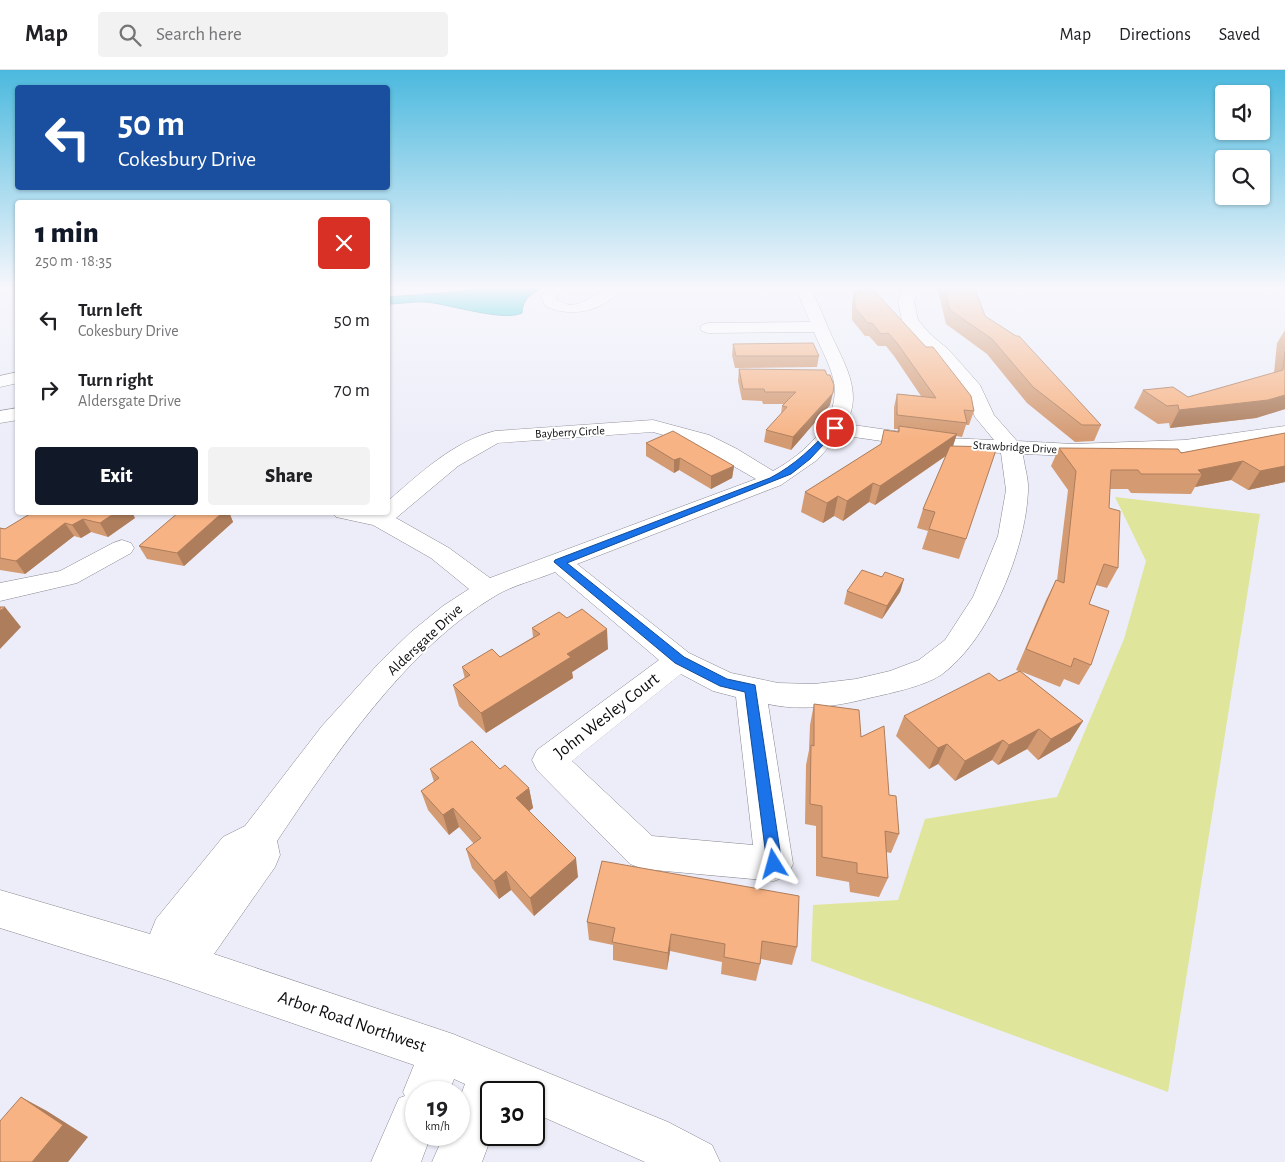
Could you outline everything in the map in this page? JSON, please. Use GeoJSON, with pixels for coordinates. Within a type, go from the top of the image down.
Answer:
{"type":"FeatureCollection","features":[{"type":"Feature","properties":{"kind":"street","name":"Aldersgate Drive"},"geometry":{"type":"LineString","coordinates":[[168,959],[199,941],[262,855],[258,838],[361,702],[390,671],[458,607],[487,589],[773,480],[807,458],[835,428],[843,409],[844,392],[832,375],[822,337]]}},
{"type":"Feature","properties":{"kind":"street"},"geometry":{"type":"LineString","coordinates":[[559,562],[680,660],[724,683],[778,695],[814,696],[856,690],[894,681],[929,668],[955,647],[986,598],[1010,536],[1017,490],[1011,447],[985,417],[972,389],[943,354],[923,337]]}},
{"type":"Feature","properties":{"kind":"street"},"geometry":{"type":"LineString","coordinates":[[0,382],[15,379]]}},
{"type":"Feature","properties":{"kind":"street"},"geometry":{"type":"LineString","coordinates":[[0,417],[15,414]]}},
{"type":"Feature","properties":{"kind":"street","name":"Bayberry Circle"},"geometry":{"type":"LineString","coordinates":[[390,511],[462,453],[479,442],[495,438],[653,426],[671,429],[714,444],[773,480]]}},
{"type":"Feature","properties":{"kind":"street","name":"Strawbridge Drive"},"geometry":{"type":"LineString","coordinates":[[835,428],[891,438],[944,444],[1073,450],[1202,444],[1285,432]]}},
{"type":"Feature","properties":{"kind":"street"},"geometry":{"type":"LineString","coordinates":[[359,515],[380,519],[440,553],[487,589]]}},
{"type":"Feature","properties":{"kind":"street","name":"Bayberry Circle"},"geometry":{"type":"LineString","coordinates":[[380,519],[385,515]]}},
{"type":"Feature","properties":{"kind":"street"},"geometry":{"type":"LineString","coordinates":[[0,592],[68,576],[122,548]]}},
{"type":"Feature","properties":{"kind":"street","name":"John Wesley Court"},"geometry":{"type":"LineString","coordinates":[[680,660],[549,760],[643,852],[774,864],[750,688]]}},
{"type":"Feature","properties":{"kind":"street","name":"Arbor Road Northwest"},"geometry":{"type":"LineString","coordinates":[[0,909],[168,959],[443,1053],[651,1140],[695,1162]]}},
{"type":"Feature","properties":{"kind":"street"},"geometry":{"type":"LineString","coordinates":[[431,1081],[443,1053]]}},
{"type":"Feature","properties":{"kind":"street"},"geometry":{"type":"LineString","coordinates":[[457,1162],[493,1073]]}},
{"type":"Feature","properties":{"kind":"street"},"geometry":{"type":"LineString","coordinates":[[396,1162],[405,1141]]}},
{"type":"Feature","properties":{"kind":"green space"},"geometry":{"type":"Polygon","coordinates":[[[1115,497],[1260,514],[1168,1092],[811,961],[813,905],[898,900],[925,819],[1057,797],[1124,639],[1146,561],[1115,497]]]}},
{"type":"Feature","properties":{"kind":"building"},"geometry":{"type":"Polygon","coordinates":[[[892,337],[917,337],[926,347],[933,347],[971,396],[974,411],[964,410],[967,423],[897,415],[897,394],[936,398],[892,337]]]}},
{"type":"Feature","properties":{"kind":"building"},"geometry":{"type":"Polygon","coordinates":[[[989,337],[1020,337],[1101,425],[1082,425],[1033,387],[989,337]]]}},
{"type":"Feature","properties":{"kind":"building"},"geometry":{"type":"Polygon","coordinates":[[[813,343],[819,356],[736,356],[733,344],[813,343]]]}},
{"type":"Feature","properties":{"kind":"building"},"geometry":{"type":"Polygon","coordinates":[[[1285,351],[1285,395],[1268,400],[1179,410],[1178,405],[1167,406],[1143,390],[1173,387],[1188,397],[1283,370],[1285,351]]]}},
{"type":"Feature","properties":{"kind":"building"},"geometry":{"type":"Polygon","coordinates":[[[739,369],[825,370],[827,375],[830,375],[834,385],[833,393],[793,437],[766,430],[787,407],[782,406],[796,392],[765,392],[764,389],[743,389],[739,369]]]}},
{"type":"Feature","properties":{"kind":"building"},"geometry":{"type":"Polygon","coordinates":[[[899,426],[957,434],[880,486],[873,483],[847,501],[838,496],[827,503],[805,492],[881,444],[884,430],[899,432],[899,426]]]}},
{"type":"Feature","properties":{"kind":"building"},"geometry":{"type":"Polygon","coordinates":[[[673,431],[734,466],[711,476],[680,458],[674,460],[646,443],[673,431]]]}},
{"type":"Feature","properties":{"kind":"building"},"geometry":{"type":"Polygon","coordinates":[[[1285,433],[1285,466],[1260,471],[1243,461],[1198,470],[1202,474],[1141,474],[1138,470],[1111,470],[1109,508],[1120,511],[1118,568],[1104,564],[1089,604],[1109,611],[1091,665],[1074,658],[1071,667],[1026,649],[1056,580],[1064,583],[1076,471],[1059,448],[1178,449],[1181,453],[1285,433]]]}},
{"type":"Feature","properties":{"kind":"building"},"geometry":{"type":"Polygon","coordinates":[[[950,446],[997,447],[966,539],[929,529],[935,512],[923,509],[950,446]]]}},
{"type":"Feature","properties":{"kind":"building"},"geometry":{"type":"Polygon","coordinates":[[[28,515],[112,515],[100,523],[83,519],[72,525],[65,523],[16,561],[0,558],[0,528],[5,529],[28,515]]]}},
{"type":"Feature","properties":{"kind":"building"},"geometry":{"type":"Polygon","coordinates":[[[175,515],[220,515],[177,553],[139,546],[175,515]]]}},
{"type":"Feature","properties":{"kind":"building"},"geometry":{"type":"Polygon","coordinates":[[[862,570],[882,577],[885,572],[904,579],[887,606],[847,591],[862,570]]]}},
{"type":"Feature","properties":{"kind":"building"},"geometry":{"type":"Polygon","coordinates":[[[582,609],[607,629],[567,654],[571,657],[481,713],[453,685],[470,675],[462,667],[492,649],[500,657],[540,634],[532,628],[559,612],[567,618],[582,609]]]}},
{"type":"Feature","properties":{"kind":"building"},"geometry":{"type":"Polygon","coordinates":[[[1020,671],[1083,721],[1051,739],[1039,729],[1009,745],[1003,740],[965,761],[947,744],[938,748],[904,716],[989,673],[999,681],[1020,671]]]}},
{"type":"Feature","properties":{"kind":"building"},"geometry":{"type":"Polygon","coordinates":[[[814,704],[859,710],[861,737],[884,726],[889,795],[896,796],[899,834],[885,831],[888,878],[857,873],[857,863],[822,857],[822,806],[810,804],[811,745],[814,746],[814,704]]]}},
{"type":"Feature","properties":{"kind":"building"},"geometry":{"type":"Polygon","coordinates":[[[472,741],[500,769],[505,765],[529,788],[516,798],[576,858],[530,898],[506,871],[494,881],[466,849],[481,838],[453,808],[443,815],[421,791],[439,778],[430,769],[472,741]]]}},
{"type":"Feature","properties":{"kind":"building"},"geometry":{"type":"Polygon","coordinates":[[[602,861],[799,896],[797,947],[762,941],[760,964],[724,957],[725,944],[671,934],[668,953],[612,942],[615,928],[587,922],[602,861]]]}},
{"type":"Feature","properties":{"kind":"building"},"geometry":{"type":"Polygon","coordinates":[[[21,1097],[63,1125],[32,1162],[0,1162],[0,1121],[21,1097]]]}},
{"type":"Feature","properties":{"kind":"route"},"geometry":{"type":"LineString","coordinates":[[774,864],[750,688],[724,683],[680,660],[559,562],[773,480],[807,458],[835,428]]}}]}
